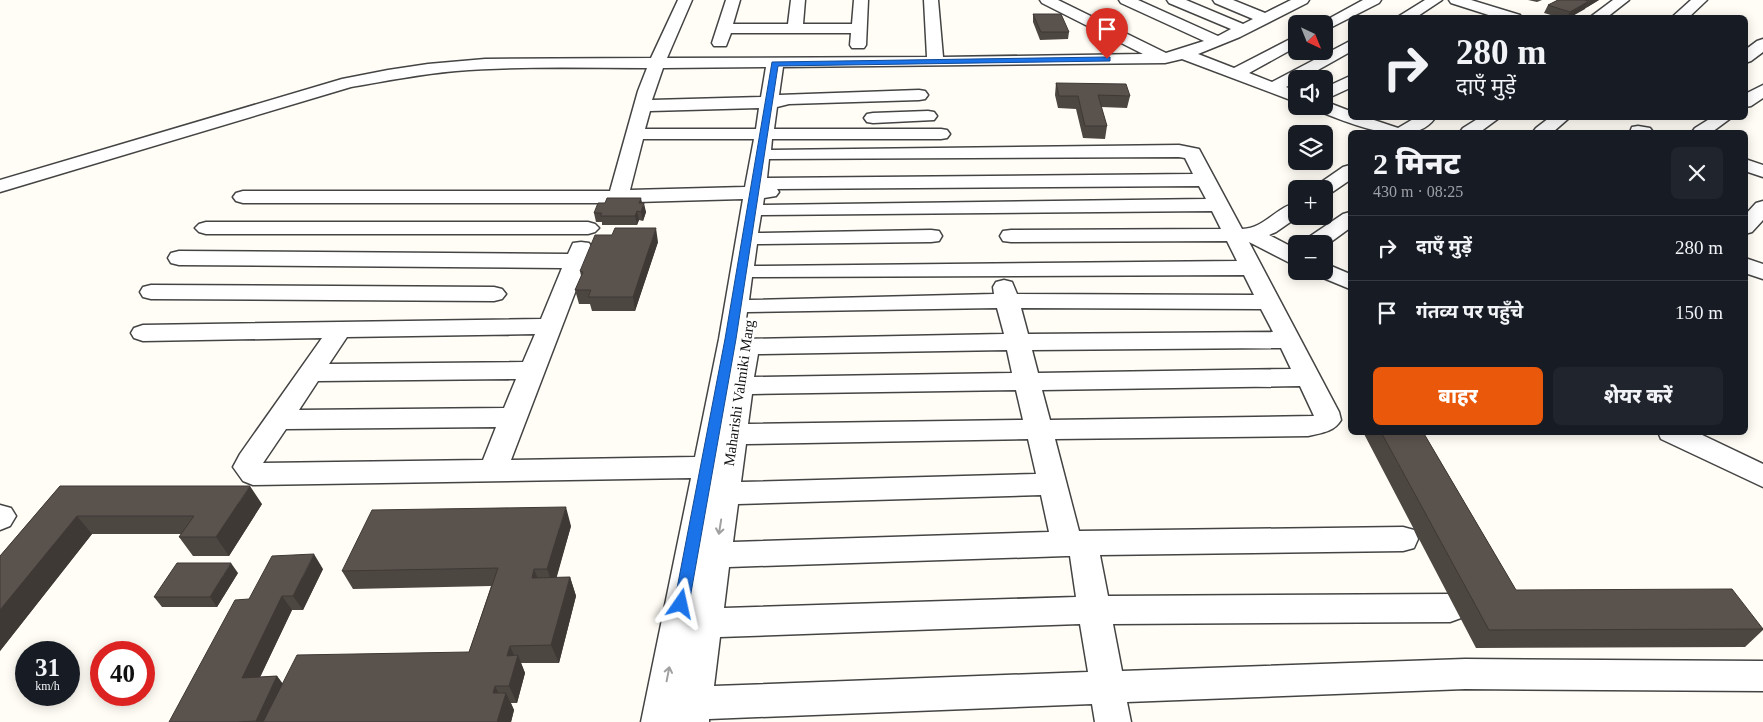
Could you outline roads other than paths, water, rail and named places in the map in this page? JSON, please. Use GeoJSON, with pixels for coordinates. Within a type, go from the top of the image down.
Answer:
{"type":"FeatureCollection","features":[{"type":"Feature","properties":{"kind":"street"},"geometry":{"type":"LineString","coordinates":[[493,469],[588,228],[610,196],[657,63],[685,0]]}},
{"type":"Feature","properties":{"kind":"street"},"geometry":{"type":"LineString","coordinates":[[713,63],[733,0]]}},
{"type":"Feature","properties":{"kind":"street"},"geometry":{"type":"LineString","coordinates":[[795,29],[798,0]]}},
{"type":"Feature","properties":{"kind":"street"},"geometry":{"type":"LineString","coordinates":[[857,63],[861,0]]}},
{"type":"Feature","properties":{"kind":"street"},"geometry":{"type":"LineString","coordinates":[[932,0],[935,62]]}},
{"type":"Feature","properties":{"kind":"street"},"geometry":{"type":"LineString","coordinates":[[1047,0],[1165,58]]}},
{"type":"Feature","properties":{"kind":"street"},"geometry":{"type":"LineString","coordinates":[[1126,0],[1217,41]]}},
{"type":"Feature","properties":{"kind":"street"},"geometry":{"type":"LineString","coordinates":[[1174,0],[1243,29]]}},
{"type":"Feature","properties":{"kind":"street"},"geometry":{"type":"LineString","coordinates":[[1220,0],[1266,11],[1283,9],[1301,0]]}},
{"type":"Feature","properties":{"kind":"street"},"geometry":{"type":"LineString","coordinates":[[1333,22],[1374,0]]}},
{"type":"Feature","properties":{"kind":"street"},"geometry":{"type":"LineString","coordinates":[[1408,15],[1435,0]]}},
{"type":"Feature","properties":{"kind":"street"},"geometry":{"type":"LineString","coordinates":[[1456,0],[1505,15]]}},
{"type":"Feature","properties":{"kind":"street"},"geometry":{"type":"LineString","coordinates":[[1474,0],[1522,15]]}},
{"type":"Feature","properties":{"kind":"street"},"geometry":{"type":"LineString","coordinates":[[1600,15],[1622,0]]}},
{"type":"Feature","properties":{"kind":"street"},"geometry":{"type":"LineString","coordinates":[[1682,15],[1700,0]]}},
{"type":"Feature","properties":{"kind":"street"},"geometry":{"type":"LineString","coordinates":[[776,106],[857,63],[1165,58],[1184,54],[1243,29],[1266,11]]}},
{"type":"Feature","properties":{"kind":"street"},"geometry":{"type":"LineString","coordinates":[[724,29],[859,28]]}},
{"type":"Feature","properties":{"kind":"street"},"geometry":{"type":"LineString","coordinates":[[1748,56],[1763,44]]}},
{"type":"Feature","properties":{"kind":"street"},"geometry":{"type":"LineString","coordinates":[[1235,74],[1288,45]]}},
{"type":"Feature","properties":{"kind":"street"},"geometry":{"type":"LineString","coordinates":[[1273,88],[1348,47]]}},
{"type":"Feature","properties":{"kind":"street"},"geometry":{"type":"LineString","coordinates":[[1184,54],[1288,94]]}},
{"type":"Feature","properties":{"kind":"street"},"geometry":{"type":"LineString","coordinates":[[0,186],[348,83],[391,75],[428,69],[490,64],[713,63],[776,106],[989,153],[1186,151],[1195,157],[1220,205],[1243,235],[1252,268],[1326,412],[1328,420],[1321,424],[1308,426],[733,434]]}},
{"type":"Feature","properties":{"kind":"street"},"geometry":{"type":"LineString","coordinates":[[1333,90],[1348,82]]}},
{"type":"Feature","properties":{"kind":"street"},"geometry":{"type":"LineString","coordinates":[[1748,98],[1758,84]]}},
{"type":"Feature","properties":{"kind":"street"},"geometry":{"type":"LineString","coordinates":[[640,113],[919,96]]}},
{"type":"Feature","properties":{"kind":"street"},"geometry":{"type":"LineString","coordinates":[[640,113],[776,106],[928,116]]}},
{"type":"Feature","properties":{"kind":"street"},"geometry":{"type":"LineString","coordinates":[[776,106],[941,134]]}},
{"type":"Feature","properties":{"kind":"street","name":"Maharishi Valmiki Marg"},"geometry":{"type":"LineString","coordinates":[[659,722],[720,475],[733,434],[762,239],[765,194],[776,106]]}},
{"type":"Feature","properties":{"kind":"street"},"geometry":{"type":"LineString","coordinates":[[1333,110],[1348,116]]}},
{"type":"Feature","properties":{"kind":"street"},"geometry":{"type":"LineString","coordinates":[[1359,120],[1386,130]]}},
{"type":"Feature","properties":{"kind":"street"},"geometry":{"type":"LineString","coordinates":[[1407,130],[1423,120]]}},
{"type":"Feature","properties":{"kind":"street"},"geometry":{"type":"LineString","coordinates":[[1472,130],[1487,120]]}},
{"type":"Feature","properties":{"kind":"street"},"geometry":{"type":"LineString","coordinates":[[1545,130],[1557,120]]}},
{"type":"Feature","properties":{"kind":"street"},"geometry":{"type":"LineString","coordinates":[[1704,130],[1719,120]]}},
{"type":"Feature","properties":{"kind":"street"},"geometry":{"type":"LineString","coordinates":[[989,153],[1011,236],[1008,301],[1052,484],[1075,544],[1094,610],[1113,722]]}},
{"type":"Feature","properties":{"kind":"street"},"geometry":{"type":"LineString","coordinates":[[1748,166],[1763,171]]}},
{"type":"Feature","properties":{"kind":"street"},"geometry":{"type":"LineString","coordinates":[[1333,183],[1348,172]]}},
{"type":"Feature","properties":{"kind":"street"},"geometry":{"type":"LineString","coordinates":[[243,197],[765,194],[996,181],[1207,180]]}},
{"type":"Feature","properties":{"kind":"street"},"geometry":{"type":"LineString","coordinates":[[765,194],[927,209],[1220,205]]}},
{"type":"Feature","properties":{"kind":"street","name":"Maharishi Valmiki Marg"},"geometry":{"type":"LineString","coordinates":[[692,713],[715,555],[731,339],[765,194]]}},
{"type":"Feature","properties":{"kind":"street"},"geometry":{"type":"LineString","coordinates":[[197,332],[316,197]]}},
{"type":"Feature","properties":{"kind":"street"},"geometry":{"type":"LineString","coordinates":[[1748,224],[1763,207]]}},
{"type":"Feature","properties":{"kind":"street"},"geometry":{"type":"LineString","coordinates":[[927,209],[931,236],[941,270]]}},
{"type":"Feature","properties":{"kind":"street"},"geometry":{"type":"LineString","coordinates":[[1011,236],[1243,235],[1268,228],[1288,214]]}},
{"type":"Feature","properties":{"kind":"street"},"geometry":{"type":"LineString","coordinates":[[1326,235],[1348,219]]}},
{"type":"Feature","properties":{"kind":"street"},"geometry":{"type":"LineString","coordinates":[[206,228],[588,228]]}},
{"type":"Feature","properties":{"kind":"street"},"geometry":{"type":"LineString","coordinates":[[1243,235],[1288,254]]}},
{"type":"Feature","properties":{"kind":"street"},"geometry":{"type":"LineString","coordinates":[[762,239],[931,236]]}},
{"type":"Feature","properties":{"kind":"street"},"geometry":{"type":"LineString","coordinates":[[179,258],[575,261]]}},
{"type":"Feature","properties":{"kind":"street"},"geometry":{"type":"LineString","coordinates":[[477,327],[512,261]]}},
{"type":"Feature","properties":{"kind":"street"},"geometry":{"type":"LineString","coordinates":[[1748,266],[1763,272]]}},
{"type":"Feature","properties":{"kind":"street"},"geometry":{"type":"LineString","coordinates":[[757,272],[1252,268]]}},
{"type":"Feature","properties":{"kind":"street"},"geometry":{"type":"LineString","coordinates":[[1333,274],[1348,281]]}},
{"type":"Feature","properties":{"kind":"street"},"geometry":{"type":"LineString","coordinates":[[151,292],[494,294]]}},
{"type":"Feature","properties":{"kind":"street"},"geometry":{"type":"LineString","coordinates":[[752,306],[1008,301],[1270,302]]}},
{"type":"Feature","properties":{"kind":"street"},"geometry":{"type":"LineString","coordinates":[[143,333],[550,326]]}},
{"type":"Feature","properties":{"kind":"street"},"geometry":{"type":"LineString","coordinates":[[340,330],[250,461],[248,467],[253,474],[493,469],[1052,484]]}},
{"type":"Feature","properties":{"kind":"street"},"geometry":{"type":"LineString","coordinates":[[746,346],[1289,340]]}},
{"type":"Feature","properties":{"kind":"street"},"geometry":{"type":"LineString","coordinates":[[310,373],[532,370]]}},
{"type":"Feature","properties":{"kind":"street"},"geometry":{"type":"LineString","coordinates":[[740,386],[1308,377]]}},
{"type":"Feature","properties":{"kind":"street"},"geometry":{"type":"LineString","coordinates":[[278,420],[513,417]]}},
{"type":"Feature","properties":{"kind":"street"},"geometry":{"type":"LineString","coordinates":[[1677,435],[1763,476]]}},
{"type":"Feature","properties":{"kind":"street"},"geometry":{"type":"LineString","coordinates":[[715,555],[1075,544],[1403,539]]}},
{"type":"Feature","properties":{"kind":"street"},"geometry":{"type":"LineString","coordinates":[[705,623],[1094,610],[1450,608]]}},
{"type":"Feature","properties":{"kind":"street"},"geometry":{"type":"LineString","coordinates":[[692,713],[1107,686],[1465,674],[1763,676]]}}]}
